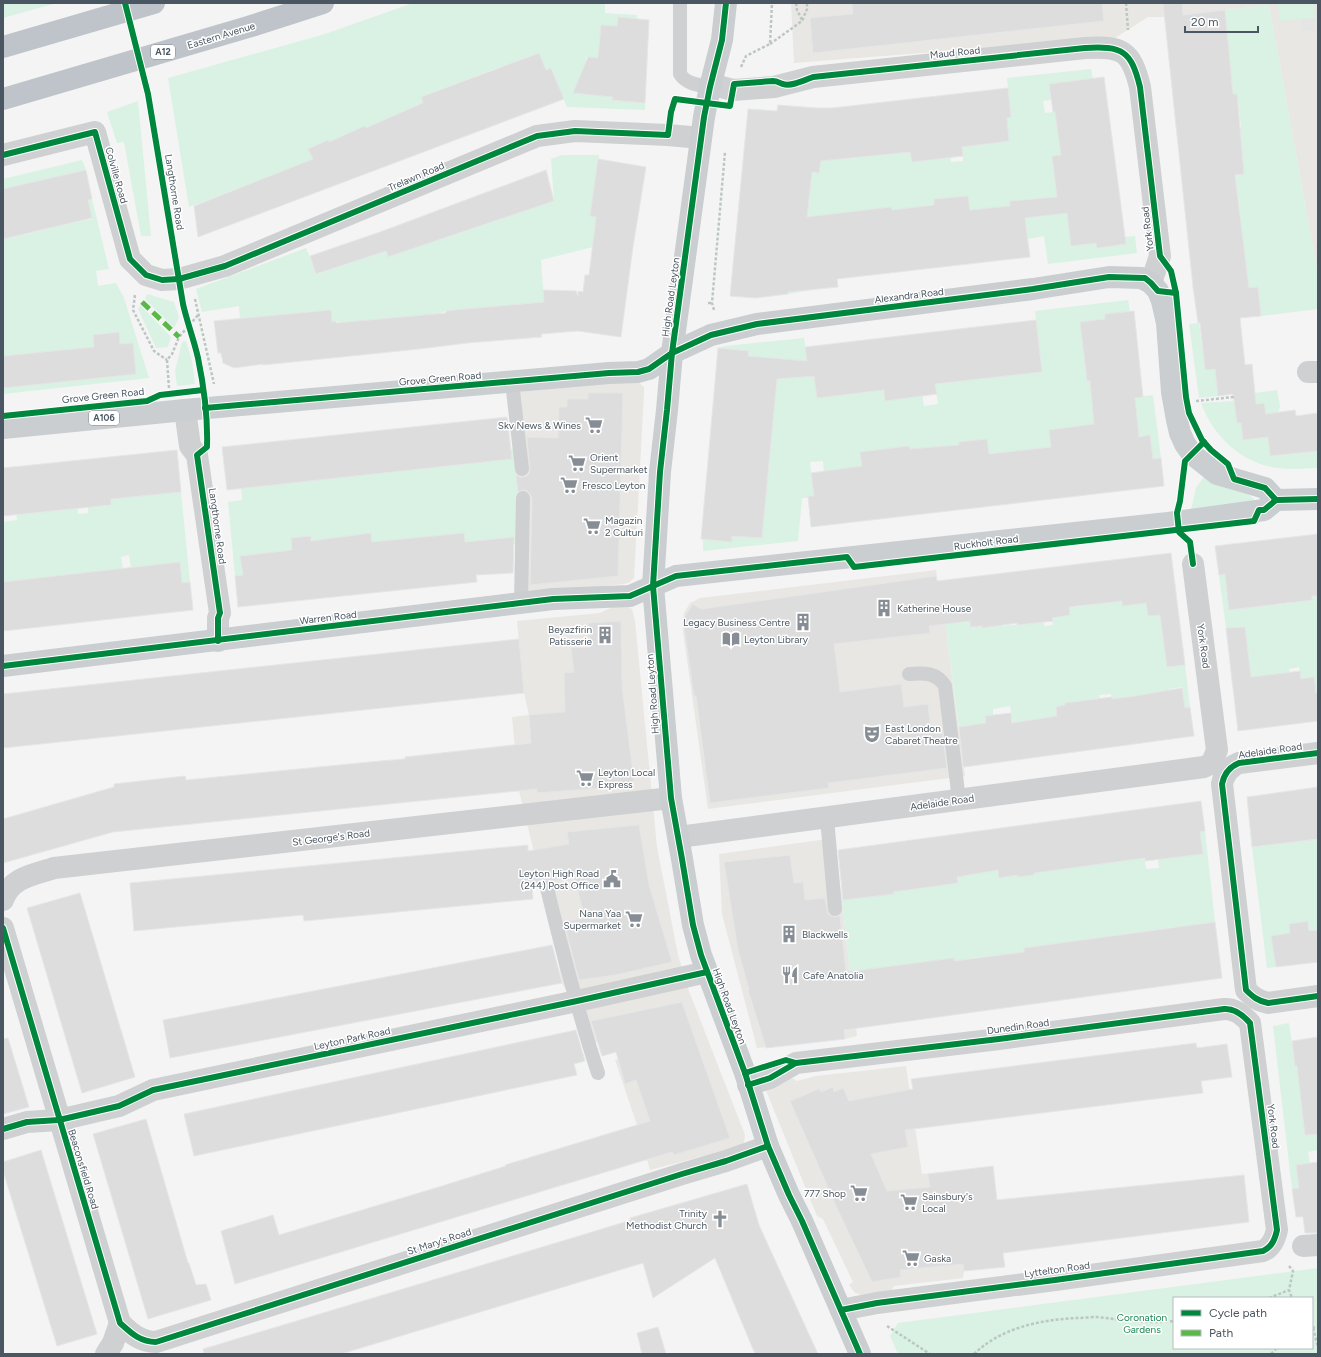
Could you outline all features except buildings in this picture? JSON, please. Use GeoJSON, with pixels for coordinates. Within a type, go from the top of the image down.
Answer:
{"type":"FeatureCollection","features":[{"type":"Feature","properties":{"kind":"highway"},"geometry":{"type":"LineString","coordinates":[[3,47],[154,3]]}},
{"type":"Feature","properties":{"kind":"highway","name":"Eastern Avenue"},"geometry":{"type":"LineString","coordinates":[[3,99],[248,27],[322,3]]}},
{"type":"Feature","properties":{"kind":"main road","name":"High Road Leyton"},"geometry":{"type":"LineString","coordinates":[[726,3],[722,40],[710,86],[701,138],[672,353],[660,472],[653,586],[671,798],[679,837],[693,925],[701,955],[748,1084],[768,1146],[842,1310],[860,1354]]}},
{"type":"Feature","properties":{"kind":"main road","name":"Alexandra Road"},"geometry":{"type":"LineString","coordinates":[[672,353],[711,335],[757,324],[1109,277],[1141,278],[1151,283]]}},
{"type":"Feature","properties":{"kind":"main road"},"geometry":{"type":"LineString","coordinates":[[1151,283],[1158,291],[1166,318],[1182,397],[1180,433],[1192,454],[1218,474],[1265,488],[1276,500],[1318,499]]}},
{"type":"Feature","properties":{"kind":"main road","name":"Grove Green Road"},"geometry":{"type":"LineString","coordinates":[[3,428],[185,410],[609,373],[638,372],[649,369],[672,353]]}},
{"type":"Feature","properties":{"kind":"main road","name":"Ruckholt Road"},"geometry":{"type":"LineString","coordinates":[[653,586],[676,576],[1168,523],[1264,510],[1276,500]]}},
{"type":"Feature","properties":{"kind":"main road","name":"Warren Road"},"geometry":{"type":"LineString","coordinates":[[3,666],[553,599],[630,596],[653,586]]}},
{"type":"Feature","properties":{"kind":"street","name":"Maud Road"},"geometry":{"type":"LineString","coordinates":[[710,86],[733,90],[774,87],[813,77],[1085,48],[1104,47],[1119,50],[1128,57]]}},
{"type":"Feature","properties":{"kind":"street","name":"York Road"},"geometry":{"type":"LineString","coordinates":[[1128,57],[1136,69],[1140,87],[1160,256],[1151,283]]}},
{"type":"Feature","properties":{"kind":"street","name":"Trelawn Road"},"geometry":{"type":"LineString","coordinates":[[146,275],[162,280],[179,279],[224,266],[536,136],[576,131],[701,138]]}},
{"type":"Feature","properties":{"kind":"street","name":"Colville Road"},"geometry":{"type":"LineString","coordinates":[[3,155],[95,132],[130,259],[146,275]]}},
{"type":"Feature","properties":{"kind":"street","name":"Langthorne Road"},"geometry":{"type":"LineString","coordinates":[[185,410],[190,446],[198,455],[220,613],[218,618],[218,641]]}},
{"type":"Feature","properties":{"kind":"street","name":"York Road"},"geometry":{"type":"LineString","coordinates":[[1193,564],[1219,767],[1223,777],[1222,789],[1245,986],[1277,1230],[1272,1243]]}},
{"type":"Feature","properties":{"kind":"street","name":"Adelaide Road"},"geometry":{"type":"LineString","coordinates":[[679,837],[1318,753]]}},
{"type":"Feature","properties":{"kind":"street","name":"St George's Road"},"geometry":{"type":"LineString","coordinates":[[3,900],[9,887],[16,881],[54,868],[671,798]]}},
{"type":"Feature","properties":{"kind":"street","name":"Beaconsfield Road"},"geometry":{"type":"LineString","coordinates":[[3,928],[120,1323]]}},
{"type":"Feature","properties":{"kind":"street","name":"Leyton Park Road"},"geometry":{"type":"LineString","coordinates":[[3,1129],[27,1122],[59,1120],[119,1106],[153,1090],[577,1001],[707,972]]}},
{"type":"Feature","properties":{"kind":"street","name":"Dunedin Road"},"geometry":{"type":"LineString","coordinates":[[748,1084],[770,1078],[796,1064],[1007,1038],[1248,1006],[1261,1002],[1268,1003],[1318,996]]}},
{"type":"Feature","properties":{"kind":"street","name":"St Mary's Road"},"geometry":{"type":"LineString","coordinates":[[120,1323],[140,1340],[156,1342],[726,1161],[768,1146]]}},
{"type":"Feature","properties":{"kind":"street","name":"Lyttelton Road"},"geometry":{"type":"LineString","coordinates":[[842,1310],[877,1303],[1263,1251],[1269,1248],[1272,1243]]}},
{"type":"Feature","properties":{"kind":"street"},"geometry":{"type":"LineString","coordinates":[[106,1354],[120,1323]]}},
{"type":"Feature","properties":{"kind":"lane"},"geometry":{"type":"LineString","coordinates":[[680,3],[680,74],[682,78],[691,83],[710,86]]}},
{"type":"Feature","properties":{"kind":"lane"},"geometry":{"type":"LineString","coordinates":[[512,382],[522,469]]}},
{"type":"Feature","properties":{"kind":"lane"},"geometry":{"type":"LineString","coordinates":[[521,603],[523,498]]}},
{"type":"Feature","properties":{"kind":"lane"},"geometry":{"type":"LineString","coordinates":[[909,674],[925,673],[937,677],[945,686],[959,800]]}},
{"type":"Feature","properties":{"kind":"lane"},"geometry":{"type":"LineString","coordinates":[[827,818],[835,909]]}},
{"type":"Feature","properties":{"kind":"lane"},"geometry":{"type":"LineString","coordinates":[[547,888],[570,984],[577,1001],[582,1023],[598,1073]]}},
{"type":"Feature","properties":{"kind":"path"},"geometry":{"type":"LineString","coordinates":[[770,44],[772,3]]}},
{"type":"Feature","properties":{"kind":"path"},"geometry":{"type":"LineString","coordinates":[[796,3],[797,10],[802,21]]}},
{"type":"Feature","properties":{"kind":"path"},"geometry":{"type":"LineString","coordinates":[[746,56],[770,44],[802,21],[807,9],[807,3]]}},
{"type":"Feature","properties":{"kind":"path"},"geometry":{"type":"LineString","coordinates":[[708,303],[712,303],[726,144]]}},
{"type":"Feature","properties":{"kind":"path"},"geometry":{"type":"LineString","coordinates":[[146,275],[135,295],[134,310],[154,351],[167,360]]}},
{"type":"Feature","properties":{"kind":"path"},"geometry":{"type":"LineString","coordinates":[[195,299],[216,390]]}},
{"type":"Feature","properties":{"kind":"path"},"geometry":{"type":"LineString","coordinates":[[168,393],[167,360],[172,354],[179,337],[199,314]]}},
{"type":"Feature","properties":{"kind":"path"},"geometry":{"type":"LineString","coordinates":[[186,319],[190,334]]}},
{"type":"Feature","properties":{"kind":"path"},"geometry":{"type":"LineString","coordinates":[[1182,397],[1200,400],[1234,397]]}},
{"type":"Feature","properties":{"kind":"path"},"geometry":{"type":"LineString","coordinates":[[1292,1297],[1289,1290],[1293,1271]]}},
{"type":"Feature","properties":{"kind":"path"},"geometry":{"type":"LineString","coordinates":[[1272,1297],[1289,1290]]}},
{"type":"Feature","properties":{"kind":"path"},"geometry":{"type":"LineString","coordinates":[[974,1354],[1008,1331],[1031,1324],[1056,1320],[1096,1317],[1144,1323],[1173,1321]]}},
{"type":"Feature","properties":{"kind":"path"},"geometry":{"type":"LineString","coordinates":[[887,1326],[930,1354]]}},
{"type":"Feature","properties":{"kind":"path"},"geometry":{"type":"LineString","coordinates":[[1318,1327],[1313,1328],[1318,1348]]}},
{"type":"Feature","properties":{"kind":"shaded area"},"geometry":{"type":"Polygon","coordinates":[[[791,3],[1318,3],[1318,276],[1269,5],[1164,17],[1148,17],[1115,38],[794,63],[791,3]]]}},
{"type":"Feature","properties":{"kind":"shaded area"},"geometry":{"type":"Polygon","coordinates":[[[1278,3],[1313,3],[1316,30],[1303,31],[1301,19],[1280,21],[1278,3]]]}},
{"type":"Feature","properties":{"kind":"shaded area"},"geometry":{"type":"Polygon","coordinates":[[[637,381],[644,387],[644,394],[634,578],[630,582],[624,584],[516,594],[518,494],[508,393],[596,383],[637,381]]]}},
{"type":"Feature","properties":{"kind":"shaded area"},"geometry":{"type":"Polygon","coordinates":[[[936,570],[943,624],[945,622],[965,776],[708,809],[682,624],[684,613],[690,603],[700,598],[936,570]]]}},
{"type":"Feature","properties":{"kind":"shaded area"},"geometry":{"type":"Polygon","coordinates":[[[615,606],[626,606],[632,609],[635,621],[657,847],[678,955],[689,991],[745,1135],[744,1143],[723,1154],[700,1157],[650,1170],[637,1125],[615,1060],[619,1059],[611,1039],[592,1043],[586,1022],[562,983],[555,944],[519,791],[512,717],[529,715],[524,693],[517,621],[600,613],[615,606]]]}},
{"type":"Feature","properties":{"kind":"shaded area"},"geometry":{"type":"Polygon","coordinates":[[[835,838],[857,1036],[845,1039],[757,1048],[722,914],[719,854],[835,838]]]}},
{"type":"Feature","properties":{"kind":"shaded area"},"geometry":{"type":"Polygon","coordinates":[[[906,1066],[922,1174],[952,1171],[964,1271],[963,1278],[894,1286],[890,1292],[862,1295],[855,1293],[849,1285],[853,1282],[823,1219],[817,1216],[765,1088],[788,1076],[797,1081],[816,1076],[906,1066]]]}},
{"type":"Feature","properties":{"kind":"green space"},"geometry":{"type":"Polygon","coordinates":[[[3,3],[57,3],[3,18],[3,3]]]}},
{"type":"Feature","properties":{"kind":"green space"},"geometry":{"type":"Polygon","coordinates":[[[413,3],[605,3],[605,13],[637,15],[637,19],[618,17],[617,26],[601,25],[599,51],[616,52],[616,60],[586,57],[583,94],[613,95],[613,100],[645,103],[645,110],[567,107],[551,68],[546,70],[538,53],[516,61],[523,80],[509,85],[502,66],[421,98],[429,117],[371,139],[365,126],[333,154],[328,141],[309,149],[313,160],[189,207],[168,78],[325,34],[413,3]]]}},
{"type":"Feature","properties":{"kind":"green space"},"geometry":{"type":"Polygon","coordinates":[[[1278,3],[1313,3],[1315,18],[1280,21],[1278,3]]]}},
{"type":"Feature","properties":{"kind":"green space"},"geometry":{"type":"Polygon","coordinates":[[[1269,5],[1318,276],[1318,309],[1261,316],[1257,287],[1222,291],[1248,279],[1245,254],[1219,257],[1214,214],[1240,211],[1229,128],[1241,127],[1237,94],[1226,95],[1195,44],[1228,40],[1225,10],[1269,5]]]}},
{"type":"Feature","properties":{"kind":"green space"},"geometry":{"type":"Polygon","coordinates":[[[1091,69],[1093,79],[1049,84],[1051,100],[1043,101],[1045,113],[1081,109],[1065,154],[1052,156],[1092,210],[1097,247],[1125,244],[1125,237],[1135,236],[1137,253],[1048,264],[1044,236],[1028,239],[1023,200],[1010,202],[1013,229],[999,207],[970,211],[967,196],[934,199],[934,206],[815,265],[817,289],[788,294],[792,232],[810,185],[812,172],[819,173],[821,155],[844,159],[910,152],[912,162],[929,160],[928,150],[946,124],[951,162],[963,161],[962,146],[1009,141],[1007,118],[1011,117],[1007,78],[1091,69]]]}},
{"type":"Feature","properties":{"kind":"green space"},"geometry":{"type":"Polygon","coordinates":[[[138,101],[151,236],[141,236],[124,142],[117,143],[107,112],[138,101]]]}},
{"type":"Feature","properties":{"kind":"green space"},"geometry":{"type":"Polygon","coordinates":[[[562,155],[599,155],[590,216],[607,219],[597,246],[541,260],[544,302],[342,323],[336,321],[332,322],[331,310],[257,330],[256,317],[240,319],[239,306],[202,312],[196,289],[306,248],[317,274],[386,251],[389,257],[554,201],[551,159],[562,155]]]}},
{"type":"Feature","properties":{"kind":"green space"},"geometry":{"type":"Polygon","coordinates":[[[82,160],[86,170],[3,189],[3,179],[82,160]]]}},
{"type":"Feature","properties":{"kind":"green space"},"geometry":{"type":"Polygon","coordinates":[[[92,199],[109,269],[96,271],[98,286],[116,283],[124,298],[149,378],[3,394],[3,388],[136,373],[133,343],[120,344],[119,332],[93,335],[94,347],[3,356],[3,239],[12,237],[8,219],[19,217],[23,235],[52,228],[48,210],[58,207],[63,225],[92,219],[88,200],[92,199]]]}},
{"type":"Feature","properties":{"kind":"green space"},"geometry":{"type":"Polygon","coordinates":[[[147,294],[174,302],[179,317],[174,328],[145,299],[147,294]]]}},
{"type":"Feature","properties":{"kind":"green space"},"geometry":{"type":"Polygon","coordinates":[[[1128,300],[1130,312],[1105,314],[1105,319],[1080,322],[1083,346],[1108,349],[1083,352],[1087,381],[1112,378],[1113,389],[1091,391],[1092,402],[1153,395],[1161,458],[1153,459],[1150,436],[1139,437],[1139,431],[1126,433],[1082,426],[1049,430],[1051,447],[1038,448],[990,476],[987,439],[959,442],[963,480],[911,463],[909,446],[861,452],[862,466],[824,473],[823,461],[810,462],[814,496],[802,498],[798,541],[703,551],[703,539],[731,542],[732,536],[762,538],[778,359],[748,356],[749,351],[718,348],[804,338],[809,376],[814,376],[817,398],[921,386],[924,406],[938,404],[935,384],[983,379],[981,356],[991,355],[994,377],[1018,375],[1027,351],[1029,374],[1042,372],[1035,311],[1128,300]]]}},
{"type":"Feature","properties":{"kind":"green space"},"geometry":{"type":"Polygon","coordinates":[[[140,305],[171,337],[168,347],[156,348],[138,309],[140,305]]]}},
{"type":"Feature","properties":{"kind":"green space"},"geometry":{"type":"Polygon","coordinates":[[[1199,323],[1205,370],[1215,369],[1218,396],[1199,398],[1189,324],[1199,323]]]}},
{"type":"Feature","properties":{"kind":"green space"},"geometry":{"type":"Polygon","coordinates":[[[186,341],[192,361],[195,384],[177,386],[175,371],[182,342],[186,341]]]}},
{"type":"Feature","properties":{"kind":"green space"},"geometry":{"type":"Polygon","coordinates":[[[1277,390],[1280,406],[1278,413],[1266,416],[1264,403],[1249,405],[1254,393],[1277,390]]]}},
{"type":"Feature","properties":{"kind":"green space"},"geometry":{"type":"Polygon","coordinates":[[[1234,401],[1237,423],[1241,423],[1243,440],[1268,437],[1270,456],[1318,451],[1318,468],[1288,469],[1265,465],[1252,461],[1230,446],[1213,427],[1201,403],[1234,401]]]}},
{"type":"Feature","properties":{"kind":"green space"},"geometry":{"type":"Polygon","coordinates":[[[514,449],[518,494],[517,544],[507,544],[506,538],[480,540],[480,548],[372,542],[371,533],[351,536],[315,570],[311,536],[291,538],[292,551],[241,556],[243,575],[235,576],[228,502],[242,500],[241,488],[457,465],[482,453],[483,462],[500,461],[499,451],[514,449]]]}},
{"type":"Feature","properties":{"kind":"green space"},"geometry":{"type":"Polygon","coordinates":[[[1204,477],[1230,489],[1249,495],[1254,499],[1253,503],[1191,510],[1196,488],[1204,477]]]}},
{"type":"Feature","properties":{"kind":"green space"},"geometry":{"type":"Polygon","coordinates":[[[181,492],[190,582],[182,583],[180,562],[131,568],[129,555],[121,557],[123,569],[3,582],[3,522],[17,520],[16,509],[41,512],[64,510],[64,505],[77,504],[78,514],[88,513],[88,507],[111,505],[111,499],[181,492]]]}},
{"type":"Feature","properties":{"kind":"green space"},"geometry":{"type":"Polygon","coordinates":[[[1288,569],[1312,600],[1312,596],[1318,596],[1318,693],[1316,693],[1314,678],[1301,679],[1299,667],[1289,669],[1291,680],[1266,677],[1265,675],[1252,677],[1253,682],[1232,685],[1229,655],[1247,652],[1245,627],[1226,628],[1219,575],[1225,574],[1227,596],[1240,595],[1277,601],[1277,605],[1292,603],[1288,569]]]}},
{"type":"Feature","properties":{"kind":"green space"},"geometry":{"type":"Polygon","coordinates":[[[1131,588],[1160,615],[1167,667],[1185,665],[1190,707],[1185,708],[1182,687],[1169,689],[1169,691],[1125,697],[1115,719],[1111,694],[1099,695],[1100,698],[1065,703],[1065,705],[1056,707],[1057,716],[1013,723],[1010,706],[993,709],[993,715],[985,716],[988,737],[972,734],[971,725],[959,727],[945,622],[968,607],[971,627],[993,627],[992,617],[999,616],[1001,626],[1035,623],[1042,611],[1044,626],[1053,625],[1052,618],[1070,615],[1067,596],[1075,595],[1076,607],[1098,604],[1097,593],[1111,591],[1113,602],[1122,601],[1122,606],[1133,604],[1131,588]]]}},
{"type":"Feature","properties":{"kind":"green space"},"geometry":{"type":"Polygon","coordinates":[[[1262,825],[1318,838],[1318,930],[1309,931],[1308,921],[1289,924],[1290,933],[1271,936],[1276,967],[1267,968],[1252,847],[1265,846],[1262,825]]]}},
{"type":"Feature","properties":{"kind":"green space"},"geometry":{"type":"Polygon","coordinates":[[[1205,831],[1215,922],[1197,924],[1198,932],[1174,927],[1081,940],[1085,968],[1070,942],[1041,946],[1038,961],[1036,946],[1024,948],[1025,960],[1004,979],[1001,955],[971,958],[975,983],[970,983],[967,959],[954,961],[935,988],[931,961],[909,964],[903,976],[901,965],[850,972],[841,891],[857,889],[859,898],[958,883],[956,864],[990,859],[1017,875],[1017,877],[1034,875],[1034,870],[1051,871],[1069,868],[1066,849],[1086,866],[1097,865],[1102,844],[1104,864],[1133,860],[1142,839],[1146,869],[1159,868],[1157,851],[1191,856],[1202,854],[1200,832],[1205,831]]]}},
{"type":"Feature","properties":{"kind":"green space"},"geometry":{"type":"Polygon","coordinates":[[[1289,1023],[1295,1066],[1316,1063],[1318,1077],[1318,1150],[1308,1152],[1310,1163],[1296,1165],[1299,1188],[1292,1189],[1273,1026],[1289,1023]]]}},
{"type":"Feature","properties":{"kind":"green space","name":"Coronation Gardens"},"geometry":{"type":"Polygon","coordinates":[[[1318,1268],[1318,1354],[898,1354],[890,1336],[898,1323],[1318,1268]]]}},
{"type":"Feature","properties":{"kind":"marked path"},"geometry":{"type":"LineString","coordinates":[[142,302],[179,337]]}},
{"type":"Feature","properties":{"kind":"cycle path"},"geometry":{"type":"LineString","coordinates":[[125,3],[148,94],[183,304],[198,358],[204,391],[207,447],[197,455],[220,613],[218,618],[218,641]]}},
{"type":"Feature","properties":{"kind":"cycle path"},"geometry":{"type":"LineString","coordinates":[[726,3],[722,40],[704,117],[672,353],[660,472],[653,586],[671,798],[693,925],[701,955],[745,1073],[768,1146],[860,1354]]}},
{"type":"Feature","properties":{"kind":"cycle path"},"geometry":{"type":"LineString","coordinates":[[3,155],[95,132],[130,259],[146,275],[162,280],[179,279],[225,266],[537,136],[575,131],[668,135],[671,112],[675,99],[730,106],[734,84],[773,81],[790,85],[813,77],[1085,48],[1108,48],[1116,50],[1123,53],[1133,65],[1140,87],[1160,256],[1171,271],[1176,293],[1186,397],[1189,413],[1202,440],[1211,450],[1228,464],[1234,479],[1265,488],[1276,500]]}},
{"type":"Feature","properties":{"kind":"cycle path"},"geometry":{"type":"LineString","coordinates":[[205,408],[609,373],[638,372],[649,369],[672,353],[711,335],[757,324],[1033,289],[1109,277],[1145,278],[1158,291],[1176,293]]}},
{"type":"Feature","properties":{"kind":"cycle path"},"geometry":{"type":"LineString","coordinates":[[3,416],[147,401],[160,395],[203,390]]}},
{"type":"Feature","properties":{"kind":"cycle path"},"geometry":{"type":"LineString","coordinates":[[1193,564],[1190,542],[1179,532],[1177,513],[1185,461],[1204,442]]}},
{"type":"Feature","properties":{"kind":"cycle path"},"geometry":{"type":"LineString","coordinates":[[3,666],[553,599],[630,596],[676,576],[847,557],[854,567],[1254,521],[1259,510],[1264,510],[1276,500],[1318,499]]}},
{"type":"Feature","properties":{"kind":"cycle path"},"geometry":{"type":"LineString","coordinates":[[1318,753],[1239,763],[1228,771],[1222,784],[1246,990],[1261,1001],[1268,1003],[1318,996]]}},
{"type":"Feature","properties":{"kind":"cycle path"},"geometry":{"type":"LineString","coordinates":[[3,928],[120,1323],[140,1339],[150,1342],[156,1342],[726,1161],[768,1146]]}},
{"type":"Feature","properties":{"kind":"cycle path"},"geometry":{"type":"LineString","coordinates":[[3,1129],[27,1122],[59,1120],[119,1106],[153,1090],[577,1001],[707,972]]}},
{"type":"Feature","properties":{"kind":"cycle path"},"geometry":{"type":"LineString","coordinates":[[748,1085],[770,1078],[796,1063],[999,1039],[1224,1009],[1232,1010],[1238,1013],[1245,1017],[1250,1023],[1277,1230],[1273,1242],[1269,1247],[1263,1251],[877,1303],[841,1310]]}},
{"type":"Feature","properties":{"kind":"cycle path"},"geometry":{"type":"LineString","coordinates":[[745,1073],[786,1060],[796,1063]]}},
{"type":"Feature","properties":{"kind":"place","name":"Skv News & Wines"},"geometry":{"type":"Point","coordinates":[594,425]}},
{"type":"Feature","properties":{"kind":"place","name":"Orient Supermarket"},"geometry":{"type":"Point","coordinates":[577,463]}},
{"type":"Feature","properties":{"kind":"place","name":"Fresco Leyton"},"geometry":{"type":"Point","coordinates":[569,485]}},
{"type":"Feature","properties":{"kind":"place","name":"Magazin 2 Culturi"},"geometry":{"type":"Point","coordinates":[592,526]}},
{"type":"Feature","properties":{"kind":"place","name":"Katherine House"},"geometry":{"type":"Point","coordinates":[884,608]}},
{"type":"Feature","properties":{"kind":"place","name":"Legacy Business Centre"},"geometry":{"type":"Point","coordinates":[803,622]}},
{"type":"Feature","properties":{"kind":"place","name":"Beyazfirin Patisserie"},"geometry":{"type":"Point","coordinates":[605,635]}},
{"type":"Feature","properties":{"kind":"place","name":"Leyton Library"},"geometry":{"type":"Point","coordinates":[731,639]}},
{"type":"Feature","properties":{"kind":"place","name":"East London Cabaret Theatre"},"geometry":{"type":"Point","coordinates":[872,734]}},
{"type":"Feature","properties":{"kind":"place","name":"Leyton Local Express"},"geometry":{"type":"Point","coordinates":[585,778]}},
{"type":"Feature","properties":{"kind":"place","name":"Leyton High Road (244) Post Office"},"geometry":{"type":"Point","coordinates":[612,879]}},
{"type":"Feature","properties":{"kind":"place","name":"Nana Yaa Supermarket"},"geometry":{"type":"Point","coordinates":[634,919]}},
{"type":"Feature","properties":{"kind":"place","name":"Blackwells"},"geometry":{"type":"Point","coordinates":[789,934]}},
{"type":"Feature","properties":{"kind":"place","name":"Cafe Anatolia"},"geometry":{"type":"Point","coordinates":[790,975]}},
{"type":"Feature","properties":{"kind":"place","name":"777 Shop"},"geometry":{"type":"Point","coordinates":[859,1193]}},
{"type":"Feature","properties":{"kind":"place","name":"Sainsbury's Local"},"geometry":{"type":"Point","coordinates":[909,1202]}},
{"type":"Feature","properties":{"kind":"place","name":"Trinity Methodist Church"},"geometry":{"type":"Point","coordinates":[720,1219]}},
{"type":"Feature","properties":{"kind":"place","name":"Gaska"},"geometry":{"type":"Point","coordinates":[911,1258]}}]}
